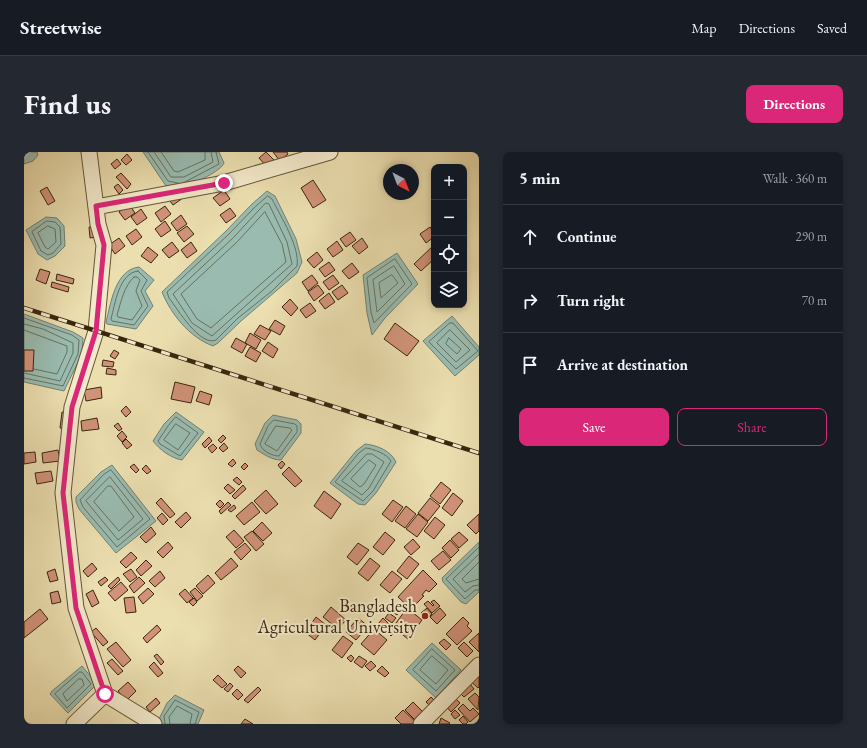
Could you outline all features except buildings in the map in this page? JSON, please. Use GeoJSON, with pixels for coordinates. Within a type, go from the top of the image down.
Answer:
{"type":"FeatureCollection","features":[{"type":"Feature","properties":{"kind":"street"},"geometry":{"type":"LineString","coordinates":[[90,152],[98,224],[104,245],[96,331],[72,407],[63,493],[76,608],[105,694],[154,724]]}},
{"type":"Feature","properties":{"kind":"street"},"geometry":{"type":"LineString","coordinates":[[96,206],[224,183],[330,152]]}},
{"type":"Feature","properties":{"kind":"street"},"geometry":{"type":"LineString","coordinates":[[421,724],[479,665]]}},
{"type":"Feature","properties":{"kind":"street"},"geometry":{"type":"LineString","coordinates":[[74,724],[105,694]]}},
{"type":"Feature","properties":{"kind":"water"},"geometry":{"type":"Polygon","coordinates":[[[24,152],[37,152],[38,155],[33,161],[24,164],[24,152]]]}},
{"type":"Feature","properties":{"kind":"water"},"geometry":{"type":"Polygon","coordinates":[[[143,152],[219,152],[224,163],[218,170],[201,180],[186,186],[166,186],[143,152]]]}},
{"type":"Feature","properties":{"kind":"water"},"geometry":{"type":"Polygon","coordinates":[[[267,191],[275,196],[296,239],[302,262],[297,273],[213,346],[196,337],[182,324],[170,308],[162,292],[267,191]]]}},
{"type":"Feature","properties":{"kind":"water"},"geometry":{"type":"Polygon","coordinates":[[[46,217],[57,218],[64,226],[65,246],[55,256],[47,260],[38,254],[26,230],[46,217]]]}},
{"type":"Feature","properties":{"kind":"water"},"geometry":{"type":"Polygon","coordinates":[[[397,253],[418,284],[385,318],[372,335],[367,313],[363,275],[397,253]]]}},
{"type":"Feature","properties":{"kind":"water"},"geometry":{"type":"Polygon","coordinates":[[[139,267],[154,280],[145,291],[153,306],[136,329],[107,324],[106,322],[115,288],[124,274],[131,269],[139,267]]]}},
{"type":"Feature","properties":{"kind":"water"},"geometry":{"type":"Polygon","coordinates":[[[24,314],[73,332],[83,338],[82,354],[64,391],[24,382],[24,314]]]}},
{"type":"Feature","properties":{"kind":"water"},"geometry":{"type":"Polygon","coordinates":[[[452,316],[479,347],[479,355],[455,376],[423,341],[452,316]]]}},
{"type":"Feature","properties":{"kind":"water"},"geometry":{"type":"Polygon","coordinates":[[[176,412],[204,432],[182,460],[166,453],[153,441],[164,424],[176,412]]]}},
{"type":"Feature","properties":{"kind":"water"},"geometry":{"type":"Polygon","coordinates":[[[273,415],[297,420],[301,424],[301,433],[281,460],[263,454],[257,450],[255,444],[265,423],[273,415]]]}},
{"type":"Feature","properties":{"kind":"water"},"geometry":{"type":"Polygon","coordinates":[[[365,444],[383,449],[394,458],[396,462],[376,493],[365,505],[358,504],[330,483],[356,451],[365,444]]]}},
{"type":"Feature","properties":{"kind":"water"},"geometry":{"type":"Polygon","coordinates":[[[112,465],[156,521],[116,553],[79,509],[76,502],[76,497],[101,472],[112,465]]]}},
{"type":"Feature","properties":{"kind":"water"},"geometry":{"type":"Polygon","coordinates":[[[479,542],[479,592],[466,604],[461,602],[443,582],[442,578],[479,542]]]}},
{"type":"Feature","properties":{"kind":"water"},"geometry":{"type":"Polygon","coordinates":[[[432,643],[461,670],[436,698],[406,670],[432,643]]]}},
{"type":"Feature","properties":{"kind":"water"},"geometry":{"type":"Polygon","coordinates":[[[82,666],[97,684],[68,713],[50,694],[82,666]]]}},
{"type":"Feature","properties":{"kind":"water"},"geometry":{"type":"Polygon","coordinates":[[[175,695],[204,710],[198,724],[163,724],[158,721],[167,703],[175,695]]]}},
{"type":"Feature","properties":{"kind":"railway"},"geometry":{"type":"LineString","coordinates":[[24,308],[479,453]]}},
{"type":"Feature","properties":{"kind":"place","name":"Bangladesh Agricultural University"},"geometry":{"type":"Point","coordinates":[425,616]}},
{"type":"Feature","properties":{"kind":"route"},"geometry":{"type":"LineString","coordinates":[[105,694],[76,608],[63,493],[72,407],[96,331],[104,245],[98,224],[96,206],[120,203],[224,183]]}}]}
